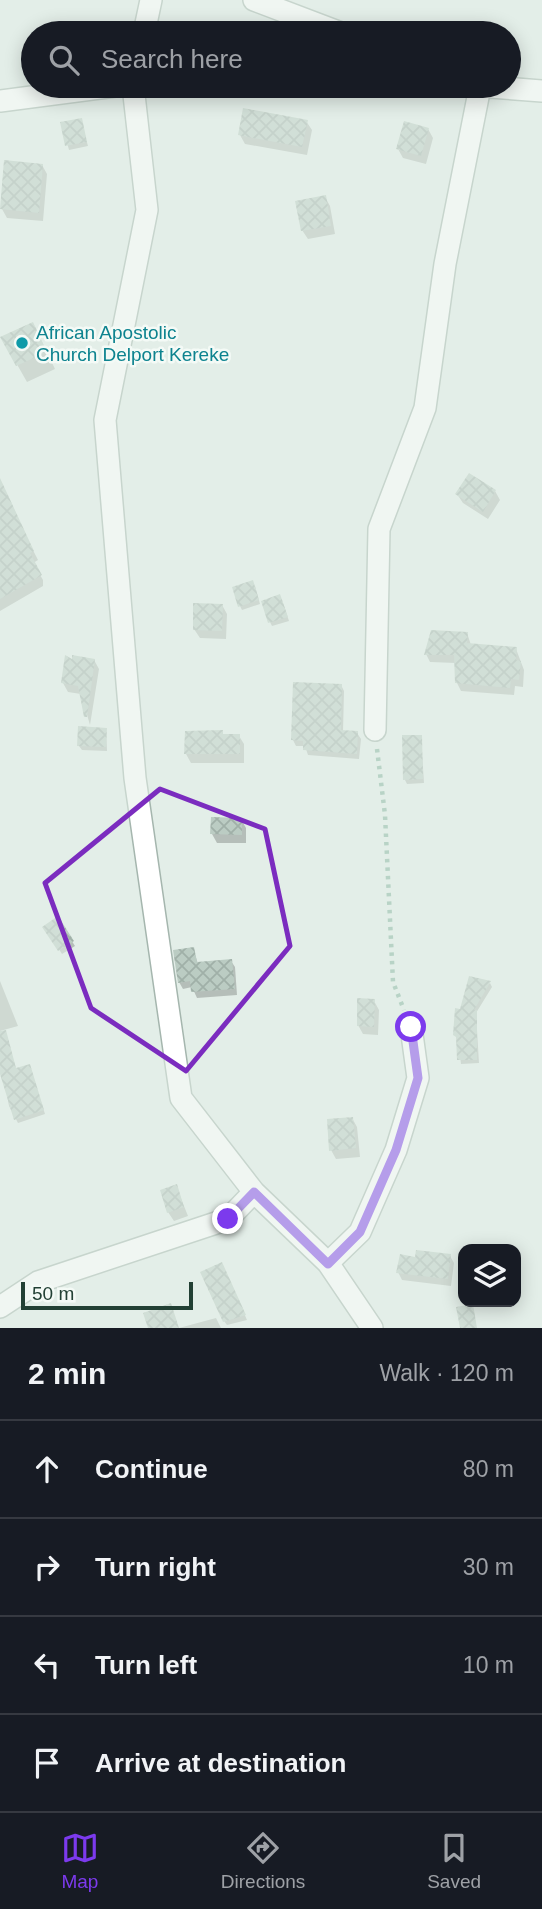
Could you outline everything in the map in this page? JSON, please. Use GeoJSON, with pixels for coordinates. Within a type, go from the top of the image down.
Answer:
{"type":"FeatureCollection","features":[{"type":"Feature","properties":{"kind":"street"},"geometry":{"type":"LineString","coordinates":[[147,21],[151,0]]}},
{"type":"Feature","properties":{"kind":"street"},"geometry":{"type":"LineString","coordinates":[[254,0],[309,21]]}},
{"type":"Feature","properties":{"kind":"street"},"geometry":{"type":"LineString","coordinates":[[521,89],[542,91]]}},
{"type":"Feature","properties":{"kind":"street"},"geometry":{"type":"LineString","coordinates":[[0,101],[23,98]]}},
{"type":"Feature","properties":{"kind":"street"},"geometry":{"type":"LineString","coordinates":[[134,98],[147,210],[105,420],[135,778],[181,1098],[254,1192],[328,1264],[372,1328]]}},
{"type":"Feature","properties":{"kind":"street"},"geometry":{"type":"LineString","coordinates":[[375,730],[379,529],[425,408],[445,264],[476,98]]}},
{"type":"Feature","properties":{"kind":"street"},"geometry":{"type":"LineString","coordinates":[[328,1264],[360,1232],[396,1150],[418,1078],[411,1027]]}},
{"type":"Feature","properties":{"kind":"street"},"geometry":{"type":"LineString","coordinates":[[0,1307],[38,1282],[228,1219],[254,1192]]}},
{"type":"Feature","properties":{"kind":"path"},"geometry":{"type":"LineString","coordinates":[[375,730],[385,815],[393,982],[411,1027]]}},
{"type":"Feature","properties":{"kind":"highlighted area"},"geometry":{"type":"Polygon","coordinates":[[[160,789],[265,829],[290,946],[186,1071],[91,1008],[45,883],[160,789]]]}},
{"type":"Feature","properties":{"kind":"building"},"geometry":{"type":"Polygon","coordinates":[[[243,108],[308,120],[302,147],[238,135],[243,108]]]}},
{"type":"Feature","properties":{"kind":"building"},"geometry":{"type":"Polygon","coordinates":[[[82,118],[87,142],[65,146],[60,122],[82,118]]]}},
{"type":"Feature","properties":{"kind":"building"},"geometry":{"type":"Polygon","coordinates":[[[404,121],[429,128],[421,156],[396,149],[404,121]]]}},
{"type":"Feature","properties":{"kind":"building"},"geometry":{"type":"Polygon","coordinates":[[[4,160],[43,164],[39,213],[0,209],[4,160]]]}},
{"type":"Feature","properties":{"kind":"building"},"geometry":{"type":"Polygon","coordinates":[[[326,195],[331,226],[301,231],[295,201],[326,195]]]}},
{"type":"Feature","properties":{"kind":"building","name":"African Apostolic Church Delport Kereke"},"geometry":{"type":"Polygon","coordinates":[[[33,322],[47,352],[16,366],[0,337],[33,322]]]}},
{"type":"Feature","properties":{"kind":"building"},"geometry":{"type":"Polygon","coordinates":[[[469,473],[496,490],[483,512],[455,494],[469,473]]]}},
{"type":"Feature","properties":{"kind":"building"},"geometry":{"type":"Polygon","coordinates":[[[0,478],[34,551],[30,553],[42,575],[0,599],[0,478]]]}},
{"type":"Feature","properties":{"kind":"building"},"geometry":{"type":"Polygon","coordinates":[[[253,580],[259,600],[238,607],[232,587],[253,580]]]}},
{"type":"Feature","properties":{"kind":"building"},"geometry":{"type":"Polygon","coordinates":[[[280,594],[288,617],[268,623],[261,601],[280,594]]]}},
{"type":"Feature","properties":{"kind":"building"},"geometry":{"type":"Polygon","coordinates":[[[193,603],[223,604],[222,631],[193,630],[193,603]]]}},
{"type":"Feature","properties":{"kind":"building"},"geometry":{"type":"Polygon","coordinates":[[[431,630],[468,632],[467,643],[517,647],[516,660],[521,661],[519,680],[511,679],[510,688],[455,683],[454,655],[424,655],[431,630]]]}},
{"type":"Feature","properties":{"kind":"building"},"geometry":{"type":"Polygon","coordinates":[[[65,655],[72,659],[72,655],[95,659],[87,717],[84,717],[78,686],[61,683],[65,655]]]}},
{"type":"Feature","properties":{"kind":"building"},"geometry":{"type":"Polygon","coordinates":[[[293,682],[342,684],[341,730],[358,731],[357,754],[303,750],[303,741],[291,740],[293,682]]]}},
{"type":"Feature","properties":{"kind":"building"},"geometry":{"type":"Polygon","coordinates":[[[78,726],[107,728],[106,747],[77,746],[78,726]]]}},
{"type":"Feature","properties":{"kind":"building"},"geometry":{"type":"Polygon","coordinates":[[[223,730],[223,734],[240,734],[240,754],[184,754],[185,731],[223,730]]]}},
{"type":"Feature","properties":{"kind":"building"},"geometry":{"type":"Polygon","coordinates":[[[402,735],[422,735],[423,779],[403,780],[402,735]]]}},
{"type":"Feature","properties":{"kind":"building"},"geometry":{"type":"Polygon","coordinates":[[[211,817],[242,818],[242,835],[210,834],[211,817]]]}},
{"type":"Feature","properties":{"kind":"building"},"geometry":{"type":"Polygon","coordinates":[[[58,916],[74,941],[58,951],[42,927],[58,916]]]}},
{"type":"Feature","properties":{"kind":"building"},"geometry":{"type":"Polygon","coordinates":[[[194,947],[197,962],[232,959],[235,989],[191,992],[190,981],[178,983],[173,950],[194,947]]]}},
{"type":"Feature","properties":{"kind":"building"},"geometry":{"type":"Polygon","coordinates":[[[469,976],[491,981],[474,1010],[477,1010],[477,1060],[457,1060],[456,1037],[453,1035],[455,1008],[460,1009],[469,976]]]}},
{"type":"Feature","properties":{"kind":"building"},"geometry":{"type":"Polygon","coordinates":[[[357,998],[375,999],[374,1027],[357,1026],[357,998]]]}},
{"type":"Feature","properties":{"kind":"building"},"geometry":{"type":"Polygon","coordinates":[[[6,1030],[16,1068],[30,1064],[44,1110],[14,1120],[0,1074],[0,1031],[6,1030]]]}},
{"type":"Feature","properties":{"kind":"building"},"geometry":{"type":"Polygon","coordinates":[[[353,1117],[356,1148],[329,1151],[327,1119],[353,1117]]]}},
{"type":"Feature","properties":{"kind":"building"},"geometry":{"type":"Polygon","coordinates":[[[177,1184],[184,1207],[167,1213],[160,1190],[177,1184]]]}},
{"type":"Feature","properties":{"kind":"building"},"geometry":{"type":"Polygon","coordinates":[[[416,1250],[451,1254],[448,1279],[396,1273],[400,1254],[415,1257],[416,1250]]]}},
{"type":"Feature","properties":{"kind":"building"},"geometry":{"type":"Polygon","coordinates":[[[222,1262],[246,1315],[223,1322],[200,1272],[222,1262]]]}},
{"type":"Feature","properties":{"kind":"building"},"geometry":{"type":"Polygon","coordinates":[[[171,1303],[179,1328],[148,1328],[143,1313],[171,1303]]]}},
{"type":"Feature","properties":{"kind":"building"},"geometry":{"type":"Polygon","coordinates":[[[456,1307],[474,1307],[477,1328],[460,1328],[456,1307]]]}},
{"type":"Feature","properties":{"kind":"place","name":"African Apostolic Church Delport Kereke"},"geometry":{"type":"Point","coordinates":[22,343]}},
{"type":"Feature","properties":{"kind":"route"},"geometry":{"type":"LineString","coordinates":[[228,1219],[254,1192],[328,1264],[360,1232],[396,1150],[418,1078],[411,1027]]}}]}
